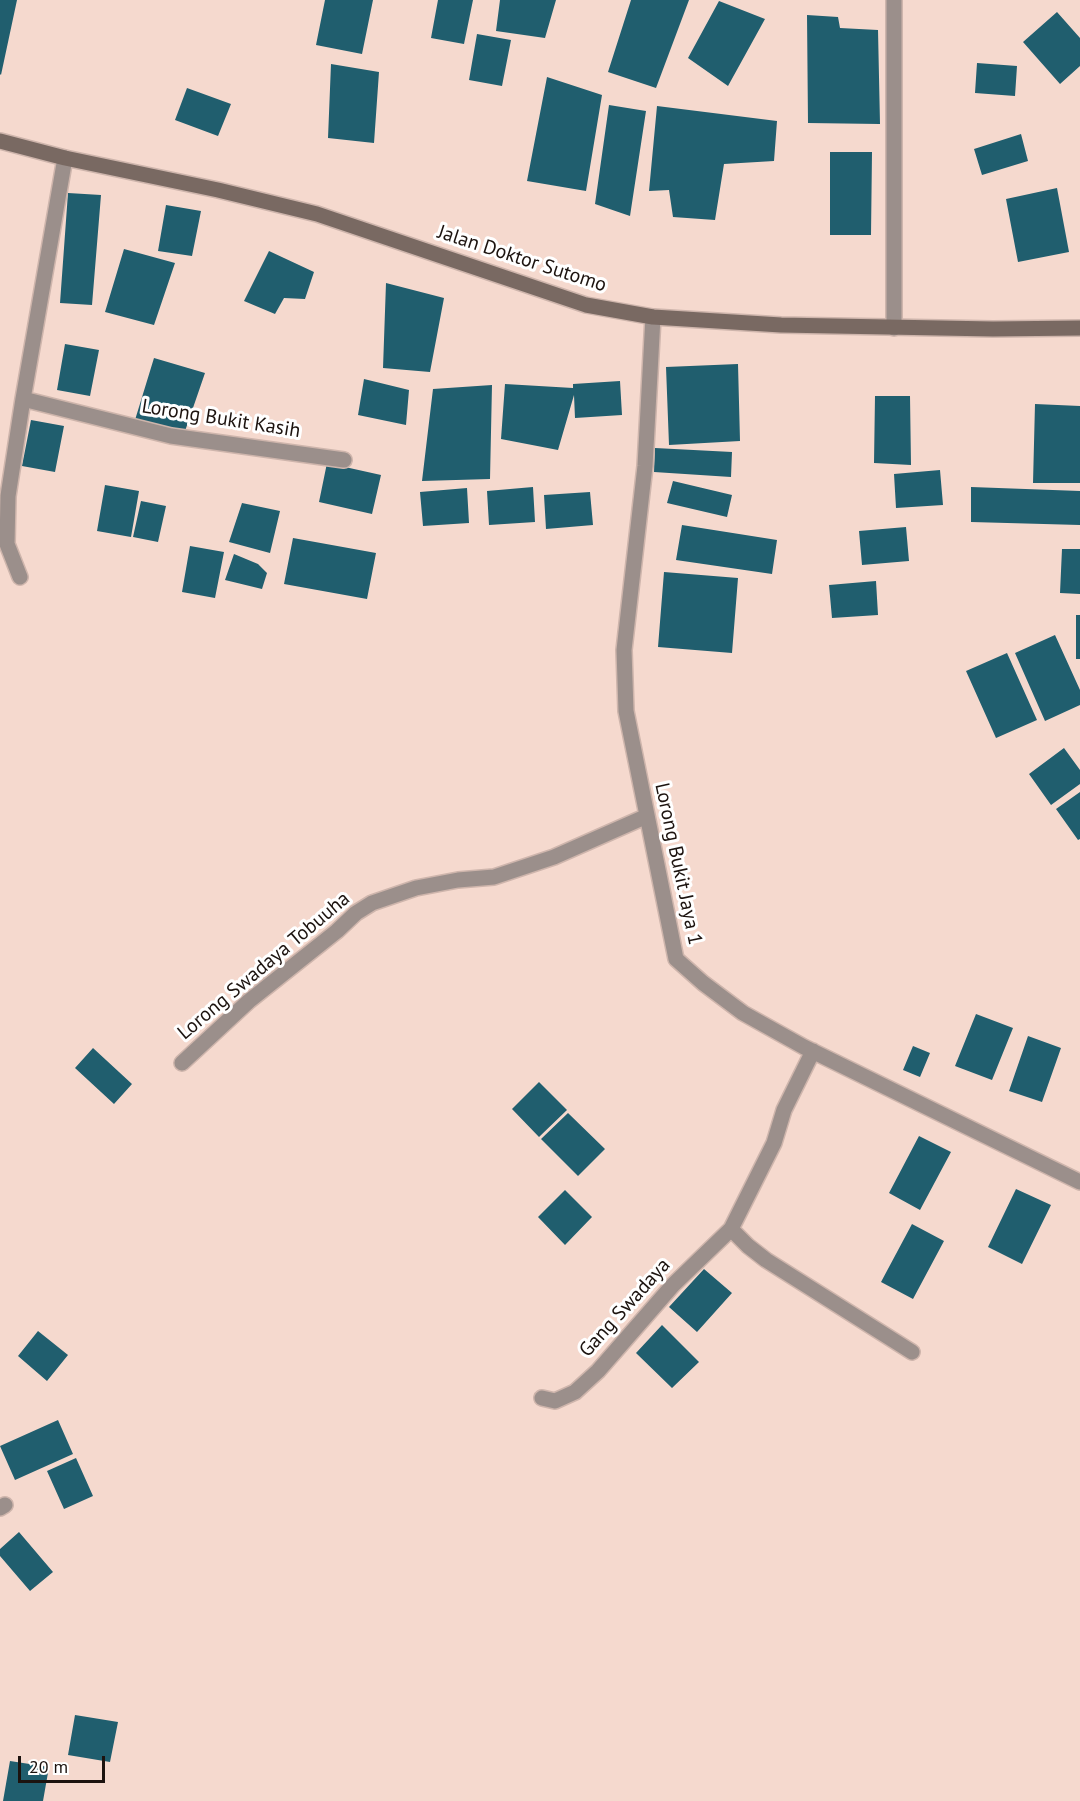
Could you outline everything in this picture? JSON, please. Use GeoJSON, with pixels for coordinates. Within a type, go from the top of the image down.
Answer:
{"type":"FeatureCollection","features":[{"type":"Feature","properties":{"kind":"street"},"geometry":{"type":"LineString","coordinates":[[894,0],[894,328]]}},
{"type":"Feature","properties":{"kind":"street","name":"Jalan Doktor Sutomo"},"geometry":{"type":"LineString","coordinates":[[0,141],[65,158],[218,190],[317,214],[586,306],[653,317],[770,325],[1080,328]]}},
{"type":"Feature","properties":{"kind":"street"},"geometry":{"type":"LineString","coordinates":[[20,577],[7,544],[8,496],[65,158]]}},
{"type":"Feature","properties":{"kind":"street","name":"Lorong Bukit Jaya 1"},"geometry":{"type":"LineString","coordinates":[[653,317],[645,466],[624,650],[626,711],[676,958],[703,983],[742,1012],[813,1052],[1080,1182]]}},
{"type":"Feature","properties":{"kind":"street","name":"Lorong Bukit Kasih"},"geometry":{"type":"LineString","coordinates":[[23,399],[171,436],[344,460]]}},
{"type":"Feature","properties":{"kind":"street","name":"Lorong Swadaya Tobuuha"},"geometry":{"type":"LineString","coordinates":[[182,1063],[249,1001],[337,931],[356,913],[372,903],[416,888],[458,880],[494,877],[554,857],[647,816]]}},
{"type":"Feature","properties":{"kind":"street","name":"Gang Swadaya"},"geometry":{"type":"LineString","coordinates":[[542,1398],[555,1401],[575,1392],[597,1371],[673,1285],[731,1229],[774,1143],[788,1102],[813,1052]]}},
{"type":"Feature","properties":{"kind":"street"},"geometry":{"type":"LineString","coordinates":[[731,1229],[766,1260],[912,1352]]}},
{"type":"Feature","properties":{"kind":"building"},"geometry":{"type":"Polygon","coordinates":[[[0,0],[17,0],[1,75],[0,74],[0,0]]]}},
{"type":"Feature","properties":{"kind":"building"},"geometry":{"type":"Polygon","coordinates":[[[325,0],[373,0],[362,54],[316,45],[325,0]]]}},
{"type":"Feature","properties":{"kind":"building"},"geometry":{"type":"Polygon","coordinates":[[[438,0],[473,0],[464,44],[431,38],[438,0]]]}},
{"type":"Feature","properties":{"kind":"building"},"geometry":{"type":"Polygon","coordinates":[[[500,0],[556,0],[545,38],[496,31],[500,0]]]}},
{"type":"Feature","properties":{"kind":"building"},"geometry":{"type":"Polygon","coordinates":[[[631,0],[689,0],[656,88],[608,72],[631,0]]]}},
{"type":"Feature","properties":{"kind":"building"},"geometry":{"type":"Polygon","coordinates":[[[719,1],[765,19],[728,86],[688,58],[719,1]]]}},
{"type":"Feature","properties":{"kind":"building"},"geometry":{"type":"Polygon","coordinates":[[[1057,12],[1080,38],[1080,66],[1060,84],[1023,42],[1057,12]]]}},
{"type":"Feature","properties":{"kind":"building"},"geometry":{"type":"Polygon","coordinates":[[[807,15],[838,17],[840,28],[878,30],[880,124],[808,123],[807,15]]]}},
{"type":"Feature","properties":{"kind":"building"},"geometry":{"type":"Polygon","coordinates":[[[477,34],[511,40],[502,86],[469,80],[477,34]]]}},
{"type":"Feature","properties":{"kind":"building"},"geometry":{"type":"Polygon","coordinates":[[[977,63],[1017,66],[1015,96],[975,93],[977,63]]]}},
{"type":"Feature","properties":{"kind":"building"},"geometry":{"type":"Polygon","coordinates":[[[331,64],[379,72],[374,143],[328,138],[331,64]]]}},
{"type":"Feature","properties":{"kind":"building"},"geometry":{"type":"Polygon","coordinates":[[[547,77],[602,95],[586,191],[527,181],[547,77]]]}},
{"type":"Feature","properties":{"kind":"building"},"geometry":{"type":"Polygon","coordinates":[[[187,88],[231,104],[218,136],[175,120],[187,88]]]}},
{"type":"Feature","properties":{"kind":"building"},"geometry":{"type":"Polygon","coordinates":[[[609,105],[646,111],[630,216],[595,204],[609,105]]]}},
{"type":"Feature","properties":{"kind":"building"},"geometry":{"type":"Polygon","coordinates":[[[657,106],[777,121],[774,161],[724,164],[715,220],[673,217],[669,190],[649,191],[657,106]]]}},
{"type":"Feature","properties":{"kind":"building"},"geometry":{"type":"Polygon","coordinates":[[[1021,134],[1028,161],[982,175],[974,149],[1021,134]]]}},
{"type":"Feature","properties":{"kind":"building"},"geometry":{"type":"Polygon","coordinates":[[[830,152],[872,152],[871,235],[830,235],[830,152]]]}},
{"type":"Feature","properties":{"kind":"building"},"geometry":{"type":"Polygon","coordinates":[[[1057,188],[1069,252],[1018,262],[1006,199],[1057,188]]]}},
{"type":"Feature","properties":{"kind":"building"},"geometry":{"type":"Polygon","coordinates":[[[68,193],[101,195],[92,305],[60,303],[68,193]]]}},
{"type":"Feature","properties":{"kind":"building"},"geometry":{"type":"Polygon","coordinates":[[[166,205],[201,211],[192,256],[158,251],[166,205]]]}},
{"type":"Feature","properties":{"kind":"building"},"geometry":{"type":"Polygon","coordinates":[[[124,249],[175,263],[154,325],[105,312],[124,249]]]}},
{"type":"Feature","properties":{"kind":"building"},"geometry":{"type":"Polygon","coordinates":[[[269,251],[314,272],[305,299],[284,298],[275,314],[244,301],[269,251]]]}},
{"type":"Feature","properties":{"kind":"building"},"geometry":{"type":"Polygon","coordinates":[[[386,283],[444,298],[430,372],[383,368],[386,283]]]}},
{"type":"Feature","properties":{"kind":"building"},"geometry":{"type":"Polygon","coordinates":[[[65,344],[99,350],[90,396],[57,390],[65,344]]]}},
{"type":"Feature","properties":{"kind":"building"},"geometry":{"type":"Polygon","coordinates":[[[154,358],[205,373],[184,434],[135,420],[154,358]]]}},
{"type":"Feature","properties":{"kind":"building"},"geometry":{"type":"Polygon","coordinates":[[[738,364],[740,441],[669,445],[666,367],[738,364]]]}},
{"type":"Feature","properties":{"kind":"building"},"geometry":{"type":"Polygon","coordinates":[[[364,379],[409,390],[406,425],[358,415],[364,379]]]}},
{"type":"Feature","properties":{"kind":"building"},"geometry":{"type":"Polygon","coordinates":[[[620,381],[622,415],[575,418],[574,395],[558,450],[501,439],[505,384],[573,388],[573,384],[620,381]]]}},
{"type":"Feature","properties":{"kind":"building"},"geometry":{"type":"Polygon","coordinates":[[[492,385],[490,479],[422,481],[433,389],[492,385]]]}},
{"type":"Feature","properties":{"kind":"building"},"geometry":{"type":"Polygon","coordinates":[[[875,396],[910,396],[911,465],[874,463],[875,396]]]}},
{"type":"Feature","properties":{"kind":"building"},"geometry":{"type":"Polygon","coordinates":[[[1035,404],[1080,406],[1080,483],[1033,483],[1035,404]]]}},
{"type":"Feature","properties":{"kind":"building"},"geometry":{"type":"Polygon","coordinates":[[[31,420],[64,426],[55,472],[22,466],[31,420]]]}},
{"type":"Feature","properties":{"kind":"building"},"geometry":{"type":"Polygon","coordinates":[[[655,448],[732,452],[731,477],[654,472],[655,448]]]}},
{"type":"Feature","properties":{"kind":"building"},"geometry":{"type":"Polygon","coordinates":[[[327,463],[381,475],[372,514],[319,502],[327,463]]]}},
{"type":"Feature","properties":{"kind":"building"},"geometry":{"type":"Polygon","coordinates":[[[940,470],[943,505],[896,508],[894,474],[940,470]]]}},
{"type":"Feature","properties":{"kind":"building"},"geometry":{"type":"Polygon","coordinates":[[[673,481],[732,495],[727,517],[667,503],[673,481]]]}},
{"type":"Feature","properties":{"kind":"building"},"geometry":{"type":"Polygon","coordinates":[[[105,485],[139,491],[131,537],[97,531],[105,485]]]}},
{"type":"Feature","properties":{"kind":"building"},"geometry":{"type":"Polygon","coordinates":[[[533,487],[535,522],[489,525],[487,491],[533,487]]]}},
{"type":"Feature","properties":{"kind":"building"},"geometry":{"type":"Polygon","coordinates":[[[971,487],[1080,491],[1080,525],[971,522],[971,487]]]}},
{"type":"Feature","properties":{"kind":"building"},"geometry":{"type":"Polygon","coordinates":[[[467,488],[469,523],[423,526],[420,492],[467,488]]]}},
{"type":"Feature","properties":{"kind":"building"},"geometry":{"type":"Polygon","coordinates":[[[590,492],[593,525],[546,529],[544,495],[590,492]]]}},
{"type":"Feature","properties":{"kind":"building"},"geometry":{"type":"Polygon","coordinates":[[[141,501],[166,506],[158,542],[133,537],[141,501]]]}},
{"type":"Feature","properties":{"kind":"building"},"geometry":{"type":"Polygon","coordinates":[[[242,503],[280,511],[270,553],[229,542],[242,503]]]}},
{"type":"Feature","properties":{"kind":"building"},"geometry":{"type":"Polygon","coordinates":[[[682,525],[777,540],[772,574],[676,560],[682,525]]]}},
{"type":"Feature","properties":{"kind":"building"},"geometry":{"type":"Polygon","coordinates":[[[906,527],[909,561],[862,565],[859,531],[906,527]]]}},
{"type":"Feature","properties":{"kind":"building"},"geometry":{"type":"Polygon","coordinates":[[[293,538],[376,553],[367,599],[284,584],[293,538]]]}},
{"type":"Feature","properties":{"kind":"building"},"geometry":{"type":"Polygon","coordinates":[[[190,546],[224,552],[215,598],[182,592],[190,546]]]}},
{"type":"Feature","properties":{"kind":"building"},"geometry":{"type":"Polygon","coordinates":[[[1062,549],[1080,549],[1080,594],[1060,593],[1062,549]]]}},
{"type":"Feature","properties":{"kind":"building"},"geometry":{"type":"Polygon","coordinates":[[[234,554],[258,564],[267,573],[262,589],[225,580],[234,554]]]}},
{"type":"Feature","properties":{"kind":"building"},"geometry":{"type":"Polygon","coordinates":[[[664,572],[738,578],[732,653],[658,647],[664,572]]]}},
{"type":"Feature","properties":{"kind":"building"},"geometry":{"type":"Polygon","coordinates":[[[876,581],[878,615],[832,618],[829,585],[876,581]]]}},
{"type":"Feature","properties":{"kind":"building"},"geometry":{"type":"Polygon","coordinates":[[[1076,615],[1080,615],[1080,659],[1076,659],[1076,615]]]}},
{"type":"Feature","properties":{"kind":"building"},"geometry":{"type":"Polygon","coordinates":[[[1055,635],[1080,690],[1080,705],[1045,721],[1015,653],[1055,635]]]}},
{"type":"Feature","properties":{"kind":"building"},"geometry":{"type":"Polygon","coordinates":[[[1007,653],[1037,720],[996,738],[966,671],[1007,653]]]}},
{"type":"Feature","properties":{"kind":"building"},"geometry":{"type":"Polygon","coordinates":[[[1064,748],[1080,770],[1080,784],[1051,805],[1029,774],[1064,748]]]}},
{"type":"Feature","properties":{"kind":"building"},"geometry":{"type":"Polygon","coordinates":[[[1080,792],[1080,839],[1078,840],[1056,809],[1080,792]]]}},
{"type":"Feature","properties":{"kind":"building"},"geometry":{"type":"Polygon","coordinates":[[[976,1014],[1013,1028],[992,1080],[955,1066],[976,1014]]]}},
{"type":"Feature","properties":{"kind":"building"},"geometry":{"type":"Polygon","coordinates":[[[1028,1036],[1061,1048],[1042,1102],[1009,1091],[1028,1036]]]}},
{"type":"Feature","properties":{"kind":"building"},"geometry":{"type":"Polygon","coordinates":[[[913,1046],[930,1053],[920,1077],[903,1070],[913,1046]]]}},
{"type":"Feature","properties":{"kind":"building"},"geometry":{"type":"Polygon","coordinates":[[[93,1048],[132,1084],[114,1104],[75,1068],[93,1048]]]}},
{"type":"Feature","properties":{"kind":"building"},"geometry":{"type":"Polygon","coordinates":[[[539,1082],[567,1110],[539,1137],[512,1109],[539,1082]]]}},
{"type":"Feature","properties":{"kind":"building"},"geometry":{"type":"Polygon","coordinates":[[[568,1113],[605,1149],[578,1176],[541,1139],[568,1113]]]}},
{"type":"Feature","properties":{"kind":"building"},"geometry":{"type":"Polygon","coordinates":[[[919,1136],[951,1152],[920,1210],[889,1193],[919,1136]]]}},
{"type":"Feature","properties":{"kind":"building"},"geometry":{"type":"Polygon","coordinates":[[[1016,1189],[1051,1205],[1022,1264],[988,1247],[1016,1189]]]}},
{"type":"Feature","properties":{"kind":"building"},"geometry":{"type":"Polygon","coordinates":[[[565,1190],[592,1217],[565,1245],[538,1217],[565,1190]]]}},
{"type":"Feature","properties":{"kind":"building"},"geometry":{"type":"Polygon","coordinates":[[[912,1224],[944,1241],[913,1299],[881,1282],[912,1224]]]}},
{"type":"Feature","properties":{"kind":"building"},"geometry":{"type":"Polygon","coordinates":[[[704,1269],[732,1293],[697,1332],[669,1307],[704,1269]]]}},
{"type":"Feature","properties":{"kind":"building"},"geometry":{"type":"Polygon","coordinates":[[[662,1325],[699,1362],[672,1388],[636,1353],[662,1325]]]}},
{"type":"Feature","properties":{"kind":"building"},"geometry":{"type":"Polygon","coordinates":[[[38,1331],[68,1355],[47,1381],[18,1356],[38,1331]]]}},
{"type":"Feature","properties":{"kind":"building"},"geometry":{"type":"Polygon","coordinates":[[[58,1420],[73,1454],[15,1480],[0,1446],[58,1420]]]}},
{"type":"Feature","properties":{"kind":"building"},"geometry":{"type":"Polygon","coordinates":[[[76,1458],[93,1496],[64,1509],[47,1471],[76,1458]]]}},
{"type":"Feature","properties":{"kind":"building"},"geometry":{"type":"Polygon","coordinates":[[[19,1532],[53,1572],[30,1591],[0,1556],[0,1549],[19,1532]]]}},
{"type":"Feature","properties":{"kind":"building"},"geometry":{"type":"Polygon","coordinates":[[[75,1715],[118,1722],[110,1762],[68,1755],[75,1715]]]}},
{"type":"Feature","properties":{"kind":"building"},"geometry":{"type":"Polygon","coordinates":[[[10,1761],[49,1767],[43,1801],[3,1801],[10,1761]]]}}]}
